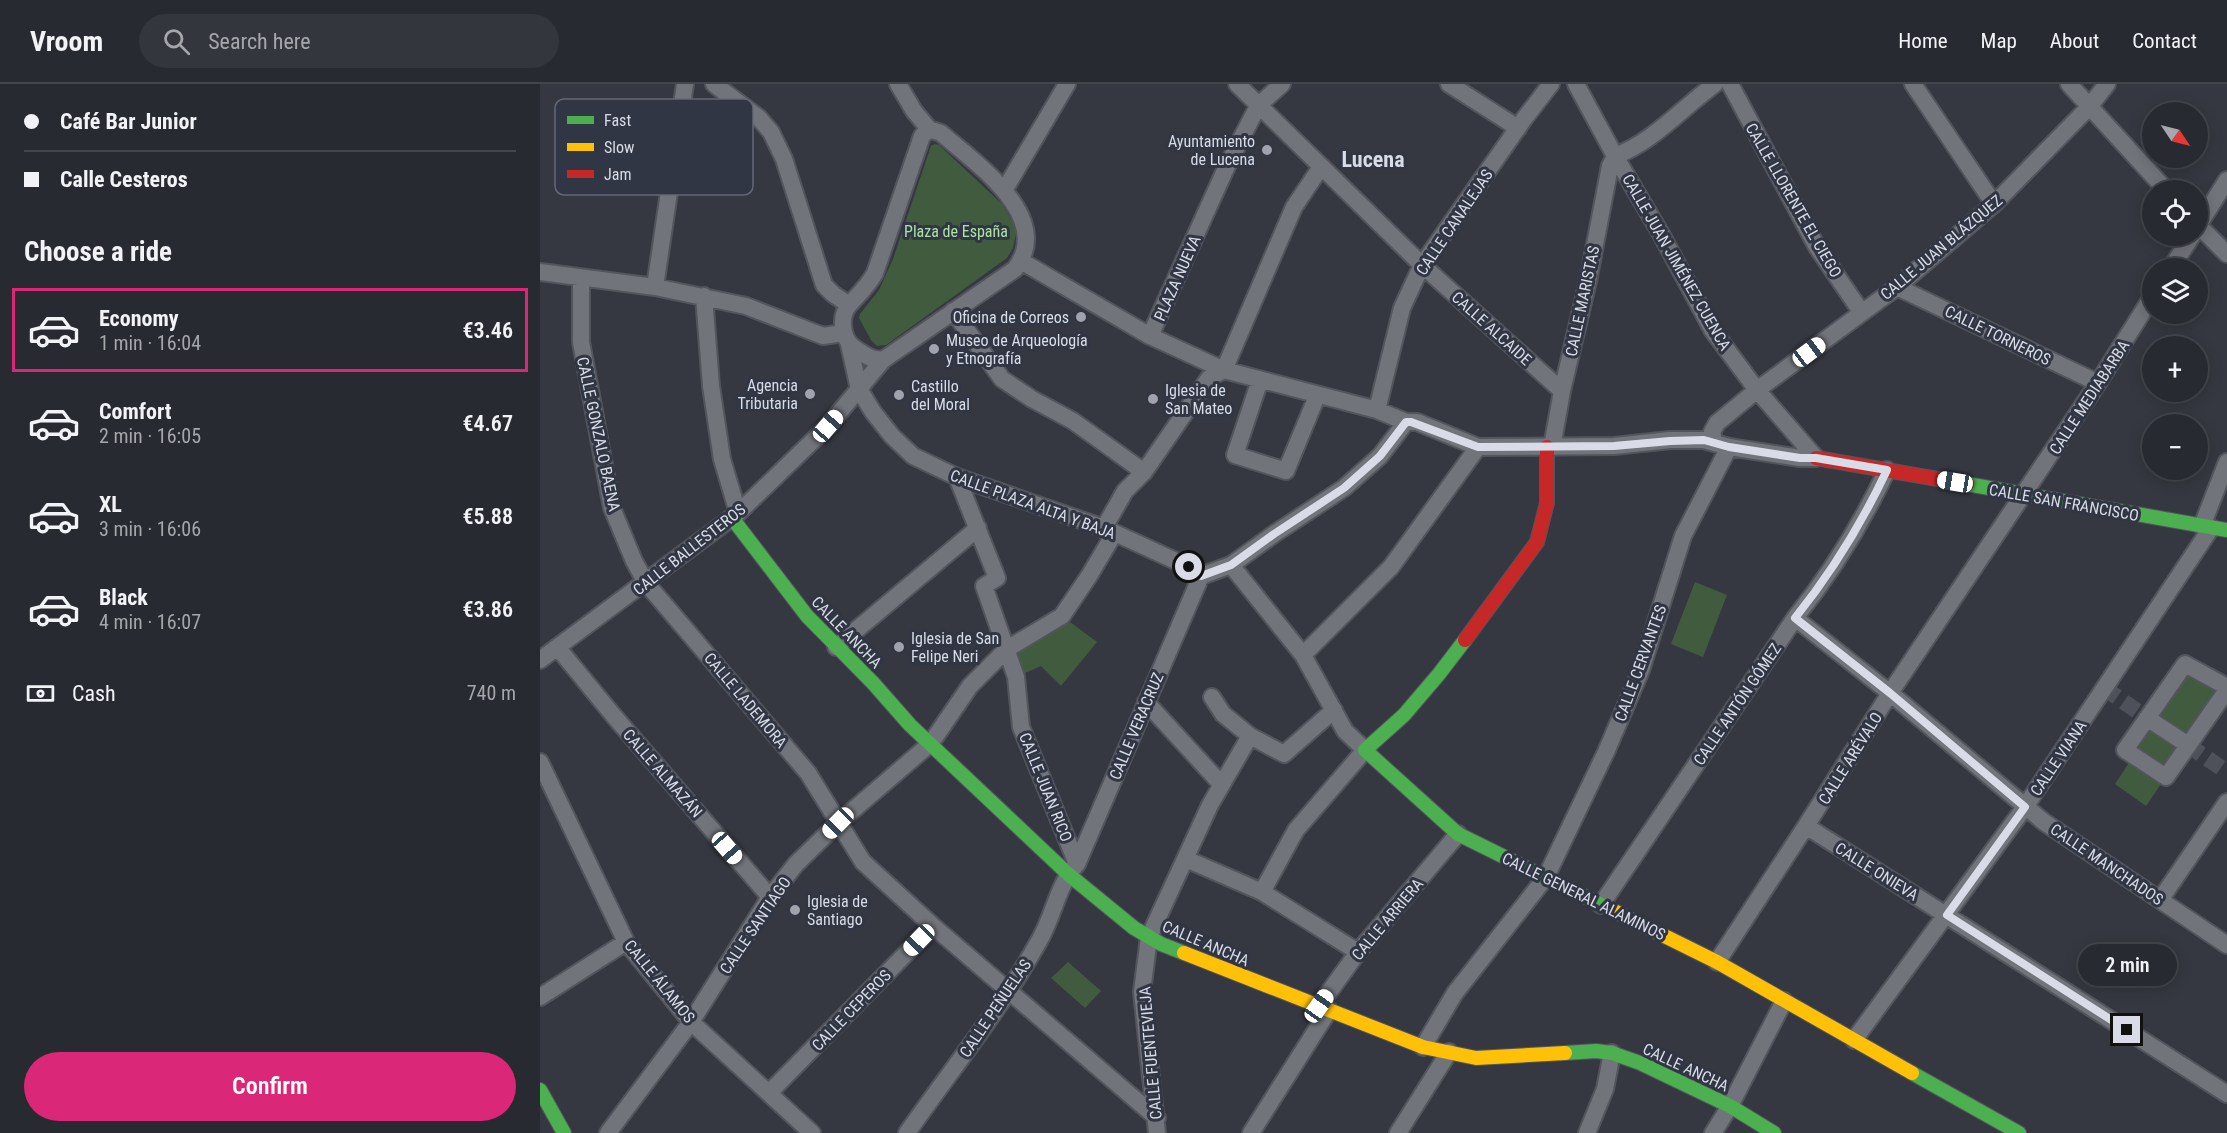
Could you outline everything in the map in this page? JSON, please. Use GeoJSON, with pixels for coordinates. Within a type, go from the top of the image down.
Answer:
{"type":"FeatureCollection","features":[{"type":"Feature","properties":{"kind":"street"},"geometry":{"type":"LineString","coordinates":[[684,99],[686,84]]}},
{"type":"Feature","properties":{"kind":"street"},"geometry":{"type":"LineString","coordinates":[[714,84],[734,99]]}},
{"type":"Feature","properties":{"kind":"street"},"geometry":{"type":"LineString","coordinates":[[1005,189],[1067,84]]}},
{"type":"Feature","properties":{"kind":"street","name":"CALLE ALCAIDE"},"geometry":{"type":"LineString","coordinates":[[1237,84],[1422,265],[1562,391]]}},
{"type":"Feature","properties":{"kind":"street"},"geometry":{"type":"LineString","coordinates":[[1258,106],[1282,84]]}},
{"type":"Feature","properties":{"kind":"street"},"geometry":{"type":"LineString","coordinates":[[1449,84],[1518,128]]}},
{"type":"Feature","properties":{"kind":"street","name":"CALLE CANALEJAS"},"geometry":{"type":"LineString","coordinates":[[1377,410],[1402,308],[1422,265],[1551,84]]}},
{"type":"Feature","properties":{"kind":"street","name":"CALLE JUAN JIMÉNEZ CUENCA"},"geometry":{"type":"LineString","coordinates":[[1576,84],[1713,331],[1757,390],[1816,458]]}},
{"type":"Feature","properties":{"kind":"street"},"geometry":{"type":"LineString","coordinates":[[1614,156],[1626,152],[1649,137],[1715,84]]}},
{"type":"Feature","properties":{"kind":"street","name":"CALLE LLORENTE EL CIEGO"},"geometry":{"type":"LineString","coordinates":[[1730,84],[1816,247],[1862,313]]}},
{"type":"Feature","properties":{"kind":"street"},"geometry":{"type":"LineString","coordinates":[[1913,84],[1994,204]]}},
{"type":"Feature","properties":{"kind":"street"},"geometry":{"type":"LineString","coordinates":[[2069,84],[2157,180]]}},
{"type":"Feature","properties":{"kind":"street","name":"CALLE JUAN BLÁZQUEZ"},"geometry":{"type":"LineString","coordinates":[[1757,390],[1897,287],[1994,204],[2089,106],[2107,84]]}},
{"type":"Feature","properties":{"kind":"street"},"geometry":{"type":"LineString","coordinates":[[859,389],[883,360],[1015,269],[1026,248],[1026,233],[1020,214],[1005,189],[941,133],[929,129],[905,88]]}},
{"type":"Feature","properties":{"kind":"street","name":"PLAZA NUEVA"},"geometry":{"type":"LineString","coordinates":[[1258,106],[1227,166],[1150,336],[1224,370],[1317,396]]}},
{"type":"Feature","properties":{"kind":"street"},"geometry":{"type":"LineString","coordinates":[[753,113],[771,132],[784,159],[824,285],[849,305]]}},
{"type":"Feature","properties":{"kind":"street"},"geometry":{"type":"LineString","coordinates":[[846,338],[845,312],[868,286],[875,273],[922,136],[929,129]]}},
{"type":"Feature","properties":{"kind":"street","name":"CALLE MARISTAS"},"geometry":{"type":"LineString","coordinates":[[1549,447],[1588,281],[1610,166],[1614,156]]}},
{"type":"Feature","properties":{"kind":"street"},"geometry":{"type":"LineString","coordinates":[[1104,528],[1125,491],[1144,472],[1209,378],[1224,370],[1294,207],[1321,167]]}},
{"type":"Feature","properties":{"kind":"street"},"geometry":{"type":"LineString","coordinates":[[2208,210],[2227,180]]}},
{"type":"Feature","properties":{"kind":"street"},"geometry":{"type":"LineString","coordinates":[[655,286],[669,195]]}},
{"type":"Feature","properties":{"kind":"street"},"geometry":{"type":"LineString","coordinates":[[2208,236],[2227,254]]}},
{"type":"Feature","properties":{"kind":"street"},"geometry":{"type":"LineString","coordinates":[[1021,261],[1150,336]]}},
{"type":"Feature","properties":{"kind":"street"},"geometry":{"type":"LineString","coordinates":[[540,272],[655,286],[746,306],[823,336],[846,338],[875,360],[883,360]]}},
{"type":"Feature","properties":{"kind":"street","name":"CALLE GONZALO BAENA"},"geometry":{"type":"LineString","coordinates":[[580,278],[580,342],[612,508],[634,561],[646,583]]}},
{"type":"Feature","properties":{"kind":"street","name":"CALLE TORNEROS"},"geometry":{"type":"LineString","coordinates":[[1897,287],[2098,383]]}},
{"type":"Feature","properties":{"kind":"street"},"geometry":{"type":"LineString","coordinates":[[704,296],[711,386],[722,459],[735,515]]}},
{"type":"Feature","properties":{"kind":"street"},"geometry":{"type":"LineString","coordinates":[[953,311],[1002,379],[1032,399],[1073,421],[1144,472]]}},
{"type":"Feature","properties":{"kind":"street","name":"CALLE MEDIABARBA"},"geometry":{"type":"LineString","coordinates":[[2024,495],[2142,313]]}},
{"type":"Feature","properties":{"kind":"street","name":"CALLE PLAZA ALTA Y BAJA"},"geometry":{"type":"LineString","coordinates":[[846,338],[859,389],[892,436],[913,456],[957,477],[1104,528],[1189,567],[1201,576]]}},
{"type":"Feature","properties":{"kind":"street"},"geometry":{"type":"LineString","coordinates":[[1260,380],[1235,454],[1286,471],[1317,396]]}},
{"type":"Feature","properties":{"kind":"street","name":"CALLE BALLESTEROS"},"geometry":{"type":"LineString","coordinates":[[540,660],[735,515],[828,426],[859,389]]}},
{"type":"Feature","properties":{"kind":"street","name":"CALLE CERVANTES"},"geometry":{"type":"LineString","coordinates":[[1423,1047],[1455,993],[1546,877],[1606,752],[1641,670],[1683,536],[1721,444],[1712,432],[1717,423],[1757,390]]}},
{"type":"Feature","properties":{"kind":"street","name":"CALLE SAN FRANCISCO"},"geometry":{"type":"LineString","coordinates":[[1317,396],[1377,410],[1406,422],[1417,422],[1478,447],[1614,446],[1670,441],[1721,444],[1887,470],[2213,528]]}},
{"type":"Feature","properties":{"kind":"street"},"geometry":{"type":"LineString","coordinates":[[1201,576],[1231,565],[1326,501],[1372,464],[1406,422]]}},
{"type":"Feature","properties":{"kind":"street"},"geometry":{"type":"LineString","coordinates":[[1303,655],[1391,567],[1478,447]]}},
{"type":"Feature","properties":{"kind":"street"},"geometry":{"type":"LineString","coordinates":[[1262,892],[1296,830],[1365,750],[1404,715],[1439,674],[1537,542],[1547,503],[1549,447]]}},
{"type":"Feature","properties":{"kind":"street","name":"CALLE VIANA"},"geometry":{"type":"LineString","coordinates":[[1854,1040],[2025,807],[2213,528],[2227,462]]}},
{"type":"Feature","properties":{"kind":"street","name":"CALLE ANTÓN GÓMEZ"},"geometry":{"type":"LineString","coordinates":[[1601,904],[1795,618],[1819,588],[1869,507],[1887,470]]}},
{"type":"Feature","properties":{"kind":"street","name":"CALLE JUAN RICO"},"geometry":{"type":"LineString","coordinates":[[957,477],[997,578],[984,586],[1016,677],[1021,727],[1072,869]]}},
{"type":"Feature","properties":{"kind":"street","name":"CALLE ARÉVALO"},"geometry":{"type":"LineString","coordinates":[[1717,962],[1890,693],[2024,495]]}},
{"type":"Feature","properties":{"kind":"street","name":"CALLE ANCHA"},"geometry":{"type":"LineString","coordinates":[[735,515],[807,616],[873,682],[910,725],[1072,869],[1134,928],[1161,945],[1423,1047],[1476,1058],[1596,1051],[1612,1053],[1640,1063],[1730,1106],[1774,1133]]}},
{"type":"Feature","properties":{"kind":"street"},"geometry":{"type":"LineString","coordinates":[[837,647],[978,528]]}},
{"type":"Feature","properties":{"kind":"street","name":"CALLE SANTIAGO"},"geometry":{"type":"LineString","coordinates":[[608,1133],[691,1022],[770,897],[796,864],[838,823],[931,743],[970,686],[1007,649],[1062,616],[1111,539],[1104,528]]}},
{"type":"Feature","properties":{"kind":"street","name":"CALLE GENERAL ALAMINOS"},"geometry":{"type":"LineString","coordinates":[[1231,565],[1303,655],[1345,731],[1458,834],[1717,962],[2019,1133]]}},
{"type":"Feature","properties":{"kind":"street","name":"CALLE VERACRUZ"},"geometry":{"type":"LineString","coordinates":[[1072,869],[1201,576]]}},
{"type":"Feature","properties":{"kind":"street","name":"CALLE LADEMORA"},"geometry":{"type":"LineString","coordinates":[[646,583],[808,773],[863,862],[933,926],[1009,990],[1157,1125]]}},
{"type":"Feature","properties":{"kind":"street","name":"CALLE MANCHADOS"},"geometry":{"type":"LineString","coordinates":[[1795,618],[1890,693],[2025,807],[2227,945]]}},
{"type":"Feature","properties":{"kind":"street","name":"CALLE ALMAZÁN"},"geometry":{"type":"LineString","coordinates":[[558,648],[770,897]]}},
{"type":"Feature","properties":{"kind":"street"},"geometry":{"type":"LineString","coordinates":[[2185,664],[2227,688],[2166,777],[2125,750],[2147,718],[2185,664]]}},
{"type":"Feature","properties":{"kind":"street"},"geometry":{"type":"LineString","coordinates":[[1212,697],[1223,714],[1250,736],[1284,754],[1334,710]]}},
{"type":"Feature","properties":{"kind":"street"},"geometry":{"type":"LineString","coordinates":[[1146,702],[1222,785]]}},
{"type":"Feature","properties":{"kind":"street"},"geometry":{"type":"LineString","coordinates":[[2147,718],[2188,746]]}},
{"type":"Feature","properties":{"kind":"street","name":"CALLE FUENTEVIEJA"},"geometry":{"type":"LineString","coordinates":[[1157,1125],[1142,992],[1149,937],[1210,805],[1250,736]]}},
{"type":"Feature","properties":{"kind":"street","name":"CALLE ÁLAMOS"},"geometry":{"type":"LineString","coordinates":[[540,762],[626,942],[691,1022],[812,1133]]}},
{"type":"Feature","properties":{"kind":"street"},"geometry":{"type":"LineString","coordinates":[[2160,900],[2227,802]]}},
{"type":"Feature","properties":{"kind":"street","name":"CALLE ONIEVA"},"geometry":{"type":"LineString","coordinates":[[1806,826],[2227,1094]]}},
{"type":"Feature","properties":{"kind":"street","name":"CALLE ARRIERA"},"geometry":{"type":"LineString","coordinates":[[1251,1133],[1358,952],[1458,834]]}},
{"type":"Feature","properties":{"kind":"street"},"geometry":{"type":"LineString","coordinates":[[1186,859],[1262,892],[1358,952]]}},
{"type":"Feature","properties":{"kind":"street","name":"CALLE PEÑUELAS"},"geometry":{"type":"LineString","coordinates":[[907,1133],[1009,990],[1041,940],[1072,869]]}},
{"type":"Feature","properties":{"kind":"street","name":"CALLE CEPEROS"},"geometry":{"type":"LineString","coordinates":[[769,1093],[933,926]]}},
{"type":"Feature","properties":{"kind":"street"},"geometry":{"type":"LineString","coordinates":[[540,997],[626,942]]}},
{"type":"Feature","properties":{"kind":"street"},"geometry":{"type":"LineString","coordinates":[[1713,1133],[1730,1106],[1784,1001]]}},
{"type":"Feature","properties":{"kind":"street"},"geometry":{"type":"LineString","coordinates":[[1401,1132],[1449,1052]]}},
{"type":"Feature","properties":{"kind":"street"},"geometry":{"type":"LineString","coordinates":[[1587,1133],[1605,1089],[1612,1053]]}},
{"type":"Feature","properties":{"kind":"street"},"geometry":{"type":"LineString","coordinates":[[540,1090],[564,1133]]}},
{"type":"Feature","properties":{"kind":"green space","name":"Plaza de España"},"geometry":{"type":"Polygon","coordinates":[[[939,145],[1002,204],[1017,229],[1013,248],[1007,258],[886,345],[877,346],[871,340],[859,318],[860,314],[879,290],[893,259],[931,146],[939,145]]]}},
{"type":"Feature","properties":{"kind":"green space"},"geometry":{"type":"Polygon","coordinates":[[[1695,582],[1727,595],[1703,657],[1671,644],[1695,582]]]}},
{"type":"Feature","properties":{"kind":"green space"},"geometry":{"type":"Polygon","coordinates":[[[1062,616],[1097,642],[1061,686],[1041,666],[1016,677],[1007,649],[1062,616]]]}},
{"type":"Feature","properties":{"kind":"green space"},"geometry":{"type":"Polygon","coordinates":[[[2185,664],[2227,687],[2146,806],[2115,784],[2133,757],[2125,750],[2185,664]]]}},
{"type":"Feature","properties":{"kind":"green space"},"geometry":{"type":"Polygon","coordinates":[[[1068,962],[1101,991],[1085,1008],[1051,978],[1068,962]]]}},
{"type":"Feature","properties":{"kind":"tunnel"},"geometry":{"type":"LineString","coordinates":[[2104,688],[2147,718]]}},
{"type":"Feature","properties":{"kind":"tunnel"},"geometry":{"type":"LineString","coordinates":[[2188,745],[2227,772]]}},
{"type":"Feature","properties":{"kind":"traffic: fast"},"geometry":{"type":"LineString","coordinates":[[1967,484],[2227,530]]}},
{"type":"Feature","properties":{"kind":"traffic: fast"},"geometry":{"type":"LineString","coordinates":[[732,518],[807,616],[873,683],[910,725],[1068,874],[1134,928],[1161,944],[1184,953]]}},
{"type":"Feature","properties":{"kind":"traffic: fast"},"geometry":{"type":"LineString","coordinates":[[1465,640],[1404,715],[1365,750],[1458,834],[1616,912]]}},
{"type":"Feature","properties":{"kind":"traffic: fast"},"geometry":{"type":"LineString","coordinates":[[1565,1053],[1596,1051],[1612,1053],[1640,1063],[1730,1106],[1774,1133]]}},
{"type":"Feature","properties":{"kind":"traffic: fast"},"geometry":{"type":"LineString","coordinates":[[1912,1073],[2019,1133]]}},
{"type":"Feature","properties":{"kind":"traffic: fast"},"geometry":{"type":"LineString","coordinates":[[540,1090],[564,1133]]}},
{"type":"Feature","properties":{"kind":"traffic: slow"},"geometry":{"type":"LineString","coordinates":[[1616,912],[1717,962],[1912,1073]]}},
{"type":"Feature","properties":{"kind":"traffic: slow"},"geometry":{"type":"LineString","coordinates":[[1184,953],[1423,1047],[1476,1058],[1565,1053]]}},
{"type":"Feature","properties":{"kind":"traffic: jam"},"geometry":{"type":"LineString","coordinates":[[1465,640],[1537,542],[1547,503],[1547,447]]}},
{"type":"Feature","properties":{"kind":"traffic: jam"},"geometry":{"type":"LineString","coordinates":[[1816,458],[1967,484]]}},
{"type":"Feature","properties":{"kind":"place","name":"Ayuntamiento de Lucena"},"geometry":{"type":"Point","coordinates":[1267,150]}},
{"type":"Feature","properties":{"kind":"place","name":"Oficina de Correos"},"geometry":{"type":"Point","coordinates":[1081,317]}},
{"type":"Feature","properties":{"kind":"place","name":"Museo de Arqueología y Etnografía"},"geometry":{"type":"Point","coordinates":[934,349]}},
{"type":"Feature","properties":{"kind":"place","name":"Agencia Tributaria"},"geometry":{"type":"Point","coordinates":[810,394]}},
{"type":"Feature","properties":{"kind":"place","name":"Castillo del Moral"},"geometry":{"type":"Point","coordinates":[899,395]}},
{"type":"Feature","properties":{"kind":"place","name":"Iglesia de San Mateo"},"geometry":{"type":"Point","coordinates":[1153,399]}},
{"type":"Feature","properties":{"kind":"place","name":"Iglesia de San Felipe Neri"},"geometry":{"type":"Point","coordinates":[899,647]}},
{"type":"Feature","properties":{"kind":"place","name":"Iglesia de Santiago"},"geometry":{"type":"Point","coordinates":[795,910]}},
{"type":"Feature","properties":{"kind":"district","name":"Lucena"},"geometry":{"type":"Point","coordinates":[1373,159]}},
{"type":"Feature","properties":{"kind":"route"},"geometry":{"type":"LineString","coordinates":[[1189,567],[1201,576],[1231,565],[1344,488],[1380,456],[1406,422],[1417,422],[1478,447],[1614,446],[1704,440],[1729,447],[1887,470],[1869,507],[1846,545],[1819,588],[1795,618],[1890,693],[2025,807],[1947,915],[2127,1030]]}}]}
